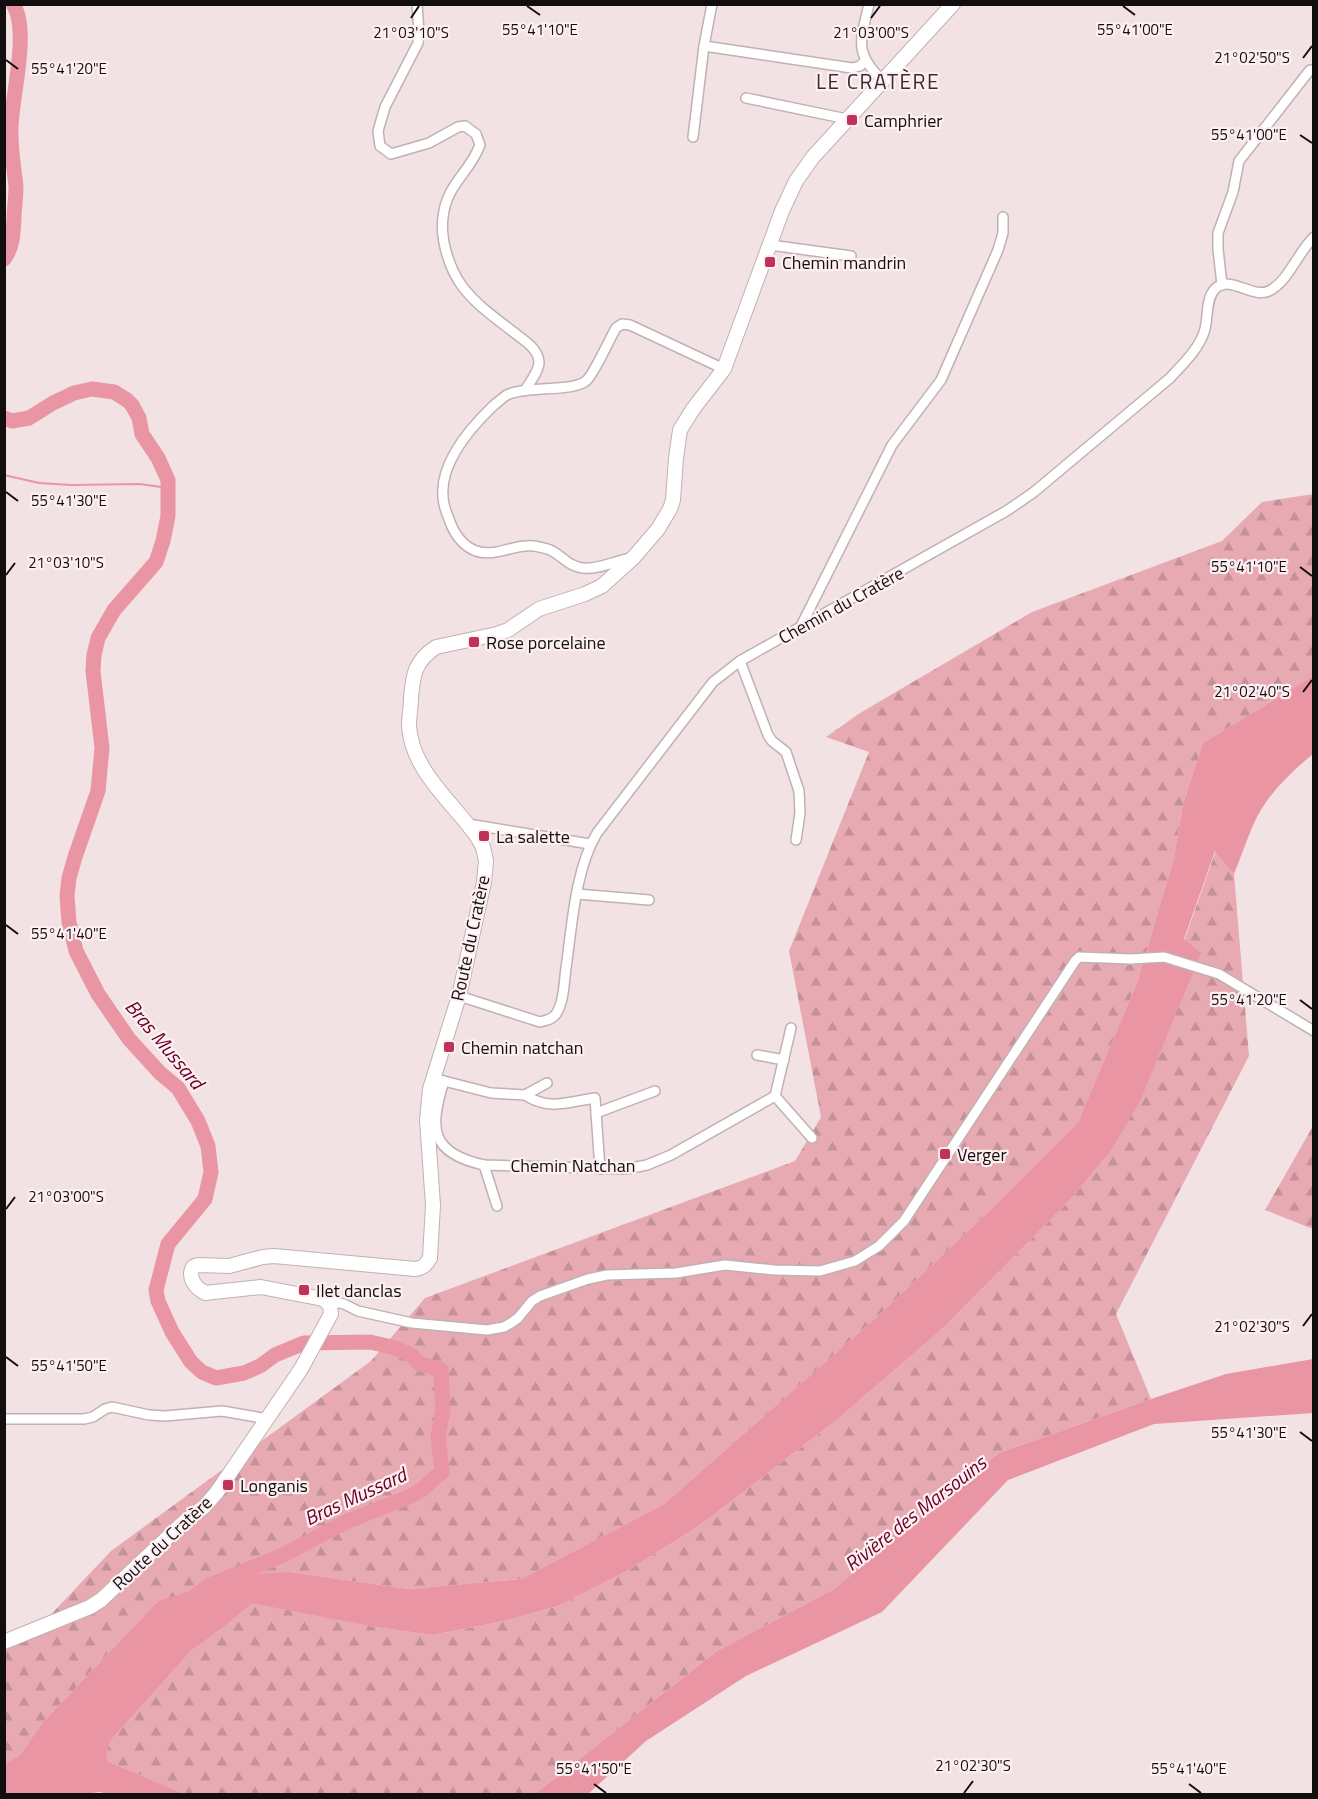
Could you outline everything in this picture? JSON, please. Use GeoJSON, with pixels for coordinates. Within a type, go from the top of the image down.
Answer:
{"type":"FeatureCollection","features":[{"type":"Feature","properties":{"kind":"street"},"geometry":{"type":"LineString","coordinates":[[417,4],[418,42],[385,107],[378,131],[380,146],[391,154],[429,143],[465,126],[476,134],[480,145],[476,157],[457,180],[445,200],[442,239],[461,285],[479,304],[535,349],[539,362],[525,390]]}},
{"type":"Feature","properties":{"kind":"street"},"geometry":{"type":"LineString","coordinates":[[693,137],[704,46],[712,4]]}},
{"type":"Feature","properties":{"kind":"street"},"geometry":{"type":"LineString","coordinates":[[869,4],[861,48],[865,61],[882,80]]}},
{"type":"Feature","properties":{"kind":"street","name":"Route du Cratère"},"geometry":{"type":"LineString","coordinates":[[6,1637],[80,1613],[100,1600],[183,1523],[205,1506],[301,1369],[331,1314],[330,1305],[323,1299],[261,1287],[205,1293],[191,1279],[190,1272],[193,1268],[198,1265],[236,1265],[274,1256],[406,1270],[426,1265],[432,1250],[433,1231],[426,1120],[430,1089],[439,1079],[484,882],[486,861],[483,847],[471,827],[434,784],[418,759],[409,726],[412,677],[422,659],[436,647],[497,634],[516,626],[539,609],[602,586],[634,557],[658,528],[673,500],[680,430],[724,369],[782,211],[796,182],[813,157],[953,4]]}},
{"type":"Feature","properties":{"kind":"street"},"geometry":{"type":"LineString","coordinates":[[704,46],[852,68],[860,66],[865,61]]}},
{"type":"Feature","properties":{"kind":"street"},"geometry":{"type":"LineString","coordinates":[[1314,70],[1310,70],[1239,161],[1233,192],[1218,233],[1222,285],[1236,286],[1258,293],[1270,291],[1284,278],[1314,237]]}},
{"type":"Feature","properties":{"kind":"street"},"geometry":{"type":"LineString","coordinates":[[746,98],[847,119]]}},
{"type":"Feature","properties":{"kind":"street"},"geometry":{"type":"LineString","coordinates":[[801,627],[892,445],[941,380],[998,250],[1003,233],[1004,217]]}},
{"type":"Feature","properties":{"kind":"street"},"geometry":{"type":"LineString","coordinates":[[770,245],[851,256]]}},
{"type":"Feature","properties":{"kind":"street","name":"Chemin du Cratère"},"geometry":{"type":"LineString","coordinates":[[459,996],[540,1022],[549,1020],[556,1013],[562,994],[577,894],[590,844],[720,674],[983,525],[1034,492],[1170,378],[1182,365],[1200,341],[1205,330],[1210,297],[1216,288],[1222,285]]}},
{"type":"Feature","properties":{"kind":"street"},"geometry":{"type":"LineString","coordinates":[[634,557],[620,559],[599,567],[584,568],[572,565],[551,550],[532,545],[487,554],[463,544],[454,532],[444,504],[443,487],[452,458],[476,424],[494,405],[508,395],[525,390],[578,386],[587,380],[616,328],[622,324],[630,325],[724,369]]}},
{"type":"Feature","properties":{"kind":"street"},"geometry":{"type":"LineString","coordinates":[[740,661],[768,735],[786,752],[799,790],[800,813],[796,840]]}},
{"type":"Feature","properties":{"kind":"street"},"geometry":{"type":"LineString","coordinates":[[471,827],[474,825],[590,844]]}},
{"type":"Feature","properties":{"kind":"street"},"geometry":{"type":"LineString","coordinates":[[577,894],[650,900]]}},
{"type":"Feature","properties":{"kind":"street"},"geometry":{"type":"LineString","coordinates":[[330,1305],[335,1302],[358,1311],[412,1323],[487,1330],[504,1327],[511,1323],[540,1296],[588,1279],[608,1275],[676,1273],[725,1265],[775,1270],[820,1270],[855,1261],[879,1246],[904,1221],[1079,957],[1131,959],[1164,957],[1220,974],[1314,1031]]}},
{"type":"Feature","properties":{"kind":"street"},"geometry":{"type":"LineString","coordinates":[[791,1028],[775,1096],[812,1138]]}},
{"type":"Feature","properties":{"kind":"street"},"geometry":{"type":"LineString","coordinates":[[757,1055],[784,1060]]}},
{"type":"Feature","properties":{"kind":"street"},"geometry":{"type":"LineString","coordinates":[[439,1079],[491,1093],[525,1095],[541,1104],[550,1105],[595,1098],[600,1169]]}},
{"type":"Feature","properties":{"kind":"street","name":"Chemin Natchan"},"geometry":{"type":"LineString","coordinates":[[439,1079],[435,1124],[443,1146],[452,1155],[465,1161],[484,1165],[600,1169],[626,1169],[647,1165],[671,1155],[775,1096]]}},
{"type":"Feature","properties":{"kind":"street"},"geometry":{"type":"LineString","coordinates":[[525,1095],[547,1083]]}},
{"type":"Feature","properties":{"kind":"street"},"geometry":{"type":"LineString","coordinates":[[596,1113],[655,1092]]}},
{"type":"Feature","properties":{"kind":"street"},"geometry":{"type":"LineString","coordinates":[[484,1165],[496,1206]]}},
{"type":"Feature","properties":{"kind":"street"},"geometry":{"type":"LineString","coordinates":[[4,1419],[84,1419],[112,1407],[149,1415],[165,1416],[222,1411],[268,1419]]}},
{"type":"Feature","properties":{"kind":"green space"},"geometry":{"type":"Polygon","coordinates":[[[1313,494],[1313,676],[1203,743],[1183,804],[1174,858],[1137,983],[1078,1122],[987,1213],[879,1315],[664,1504],[521,1579],[409,1589],[290,1572],[158,1601],[43,1722],[20,1755],[5,1764],[5,1645],[41,1625],[111,1551],[371,1361],[425,1298],[795,1161],[821,1117],[789,951],[869,752],[826,737],[860,713],[1032,612],[1222,541],[1262,502],[1313,494]]]}},
{"type":"Feature","properties":{"kind":"green space"},"geometry":{"type":"Polygon","coordinates":[[[1216,850],[1234,874],[1249,1056],[1116,1314],[1151,1399],[999,1453],[834,1589],[717,1651],[535,1794],[185,1794],[109,1762],[107,1753],[112,1739],[191,1651],[224,1627],[252,1602],[375,1627],[433,1635],[504,1621],[558,1606],[625,1572],[699,1526],[834,1422],[941,1330],[1071,1199],[1110,1152],[1216,850]]]}},
{"type":"Feature","properties":{"kind":"green space"},"geometry":{"type":"Polygon","coordinates":[[[1313,1126],[1313,1229],[1265,1210],[1313,1126]]]}},
{"type":"Feature","properties":{"kind":"shaded area"},"geometry":{"type":"Polygon","coordinates":[[[1313,676],[1313,754],[1282,783],[1262,808],[1234,874],[1215,851],[1184,939],[1201,953],[1140,1101],[1110,1152],[1071,1199],[941,1330],[834,1422],[699,1526],[625,1572],[558,1606],[504,1621],[433,1635],[375,1627],[252,1603],[191,1651],[112,1739],[108,1748],[109,1762],[185,1794],[106,1794],[100,1792],[5,1794],[5,1764],[20,1755],[43,1722],[158,1601],[243,1575],[290,1572],[409,1589],[521,1579],[664,1504],[879,1315],[987,1213],[1078,1122],[1137,983],[1174,858],[1183,804],[1203,743],[1313,676]]]}},
{"type":"Feature","properties":{"kind":"shaded area"},"geometry":{"type":"Polygon","coordinates":[[[1313,1359],[1313,1413],[1154,1424],[1008,1480],[882,1612],[746,1676],[646,1741],[588,1794],[535,1794],[717,1651],[834,1589],[999,1453],[1226,1374],[1313,1359]]]}},
{"type":"Feature","properties":{"kind":"waterway","name":"Bras Mussard"},"geometry":{"type":"LineString","coordinates":[[4,259],[12,240],[16,191],[11,127],[19,63],[20,30],[18,15],[13,4]]}},
{"type":"Feature","properties":{"kind":"waterway","name":"Bras Mussard"},"geometry":{"type":"LineString","coordinates":[[4,418],[12,421],[29,418],[74,393],[92,389],[114,392],[132,405],[139,418],[142,434],[158,458],[168,480],[168,516],[156,562],[114,610],[98,638],[93,671],[102,748],[98,791],[75,857],[67,896],[69,922],[76,951],[98,994],[129,1039],[160,1073],[178,1088],[198,1121],[208,1146],[211,1172],[205,1199],[168,1244],[156,1290],[158,1301],[172,1332],[191,1362],[202,1372],[216,1378],[244,1373],[260,1366],[275,1355],[304,1343],[370,1342],[392,1347],[411,1355],[418,1363],[441,1370],[443,1410],[438,1436],[442,1472],[409,1497],[348,1521],[281,1556],[210,1585],[195,1596]]}},
{"type":"Feature","properties":{"kind":"waterway"},"geometry":{"type":"LineString","coordinates":[[4,475],[39,483],[140,484],[168,488]]}},
{"type":"Feature","properties":{"kind":"place","name":"Camphrier"},"geometry":{"type":"Point","coordinates":[852,120]}},
{"type":"Feature","properties":{"kind":"place","name":"Chemin mandrin"},"geometry":{"type":"Point","coordinates":[770,262]}},
{"type":"Feature","properties":{"kind":"place","name":"Rose porcelaine"},"geometry":{"type":"Point","coordinates":[474,642]}},
{"type":"Feature","properties":{"kind":"place","name":"La salette"},"geometry":{"type":"Point","coordinates":[484,836]}},
{"type":"Feature","properties":{"kind":"place","name":"Chemin natchan"},"geometry":{"type":"Point","coordinates":[449,1047]}},
{"type":"Feature","properties":{"kind":"place","name":"Verger"},"geometry":{"type":"Point","coordinates":[945,1154]}},
{"type":"Feature","properties":{"kind":"place","name":"Ilet danclas"},"geometry":{"type":"Point","coordinates":[304,1290]}},
{"type":"Feature","properties":{"kind":"place","name":"Longanis"},"geometry":{"type":"Point","coordinates":[228,1485]}},
{"type":"Feature","properties":{"kind":"district","name":"LE CRATÈRE"},"geometry":{"type":"Point","coordinates":[878,81]}},
{"type":"Feature","properties":{"kind":"water label","name":"Rivière des Marsouins"},"geometry":{"type":"Point","coordinates":[915,1513]}}]}
